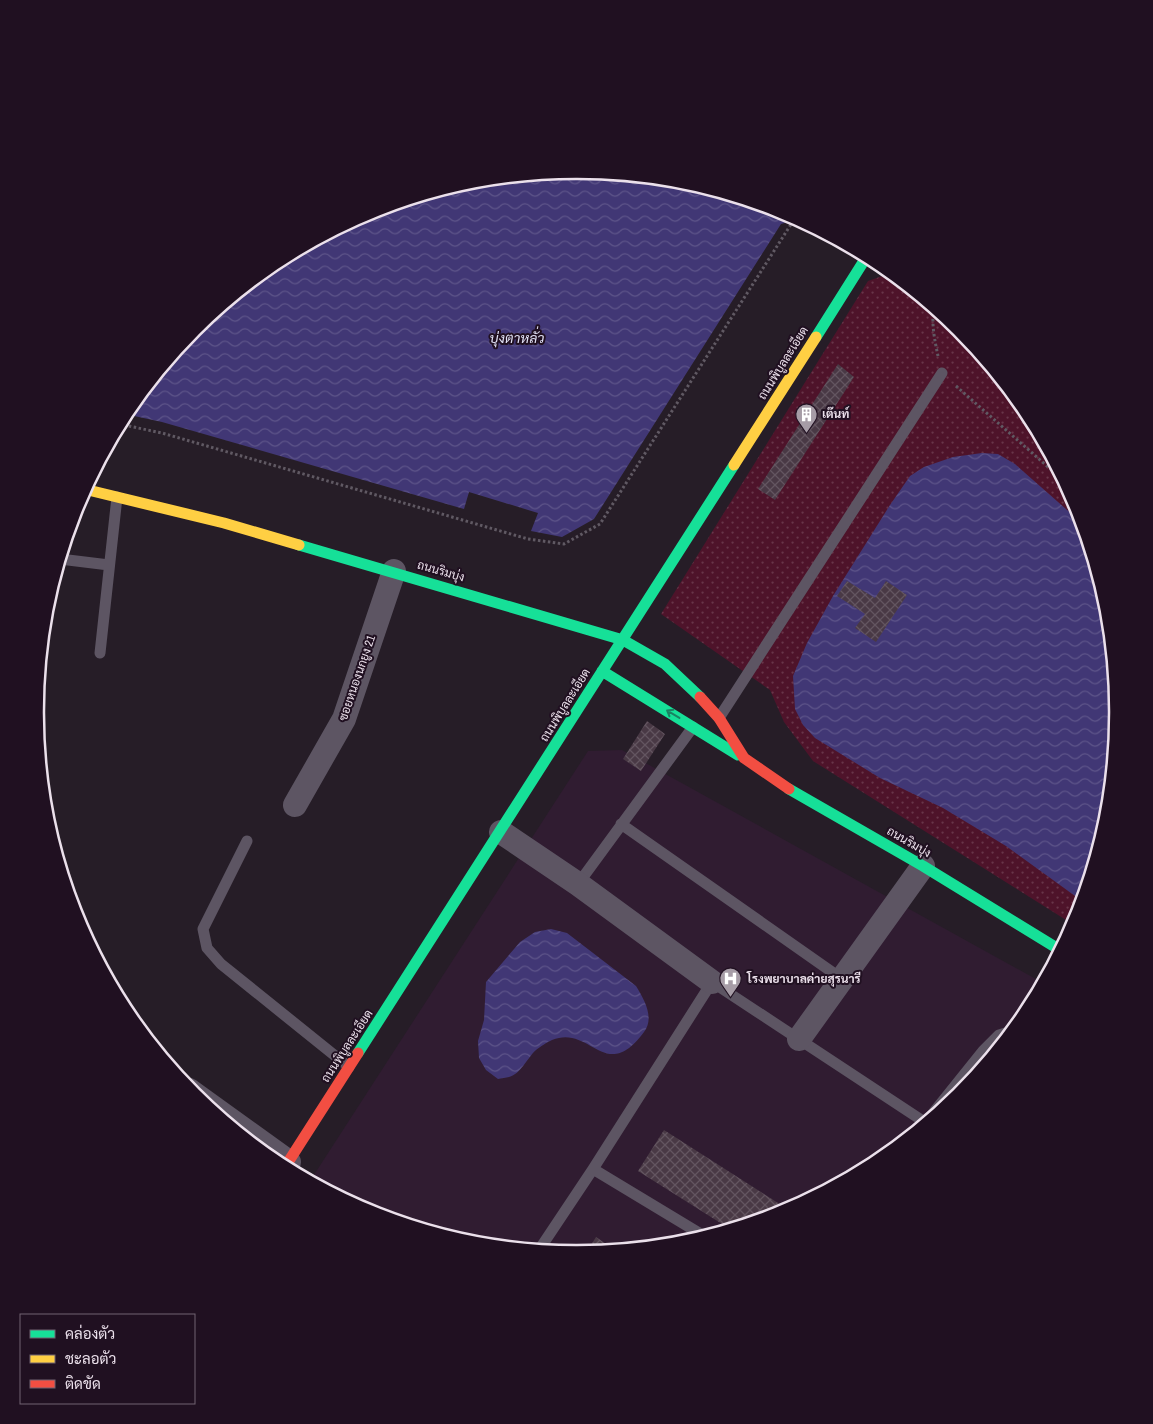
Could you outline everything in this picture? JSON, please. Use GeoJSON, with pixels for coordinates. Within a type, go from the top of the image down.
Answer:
{"type":"FeatureCollection","features":[{"type":"Feature","properties":{"kind":"main road","name":"ถนนพิบูลละเอียด"},"geometry":{"type":"LineString","coordinates":[[289,1160],[501,832],[863,263]]}},
{"type":"Feature","properties":{"kind":"main road","name":"ถนนริมบุ่ง"},"geometry":{"type":"LineString","coordinates":[[92,491],[224,522],[623,640],[665,664],[692,688],[719,718],[744,758]]}},
{"type":"Feature","properties":{"kind":"main road","name":"ถนนริมบุ่ง"},"geometry":{"type":"LineString","coordinates":[[602,671],[744,758],[788,788],[923,866],[1055,947]]}},
{"type":"Feature","properties":{"kind":"street","name":"ซอยหนองนกยูง 21"},"geometry":{"type":"LineString","coordinates":[[295,805],[344,719],[394,572]]}},
{"type":"Feature","properties":{"kind":"street"},"geometry":{"type":"LineString","coordinates":[[501,832],[578,884],[712,982]]}},
{"type":"Feature","properties":{"kind":"street"},"geometry":{"type":"LineString","coordinates":[[798,1039],[923,866]]}},
{"type":"Feature","properties":{"kind":"lane"},"geometry":{"type":"LineString","coordinates":[[719,718],[942,373]]}},
{"type":"Feature","properties":{"kind":"lane"},"geometry":{"type":"LineString","coordinates":[[100,653],[117,497]]}},
{"type":"Feature","properties":{"kind":"lane"},"geometry":{"type":"LineString","coordinates":[[66,560],[110,565]]}},
{"type":"Feature","properties":{"kind":"lane"},"geometry":{"type":"LineString","coordinates":[[578,884],[693,726]]}},
{"type":"Feature","properties":{"kind":"lane"},"geometry":{"type":"LineString","coordinates":[[621,824],[842,979]]}},
{"type":"Feature","properties":{"kind":"lane"},"geometry":{"type":"LineString","coordinates":[[247,841],[203,929],[207,948],[221,964],[350,1067]]}},
{"type":"Feature","properties":{"kind":"lane"},"geometry":{"type":"LineString","coordinates":[[543,1244],[712,982],[920,1119]]}},
{"type":"Feature","properties":{"kind":"lane"},"geometry":{"type":"LineString","coordinates":[[953,1089],[983,1051],[1000,1035]]}},
{"type":"Feature","properties":{"kind":"lane"},"geometry":{"type":"LineString","coordinates":[[593,1169],[696,1231]]}},
{"type":"Feature","properties":{"kind":"path"},"geometry":{"type":"LineString","coordinates":[[128,426],[162,433],[528,539],[564,544],[600,524],[791,225]]}},
{"type":"Feature","properties":{"kind":"path"},"geometry":{"type":"LineString","coordinates":[[933,316],[935,344],[942,373],[1050,469]]}},
{"type":"Feature","properties":{"kind":"shaded area"},"geometry":{"type":"Polygon","coordinates":[[[882,276],[901,289],[928,311],[977,361],[999,388],[1038,446],[1069,508],[1081,541],[1091,574],[1105,642],[1109,712],[1108,747],[1105,782],[1091,850],[1067,921],[813,761],[784,722],[770,690],[661,614],[868,281],[882,276]]]}},
{"type":"Feature","properties":{"kind":"shaded area","name":"โรงพยาบาลค่ายสุรนารี"},"geometry":{"type":"Polygon","coordinates":[[[622,750],[1037,980],[999,1036],[977,1063],[928,1113],[901,1135],[843,1173],[812,1190],[780,1204],[714,1227],[680,1235],[611,1244],[542,1244],[507,1240],[439,1227],[405,1216],[341,1190],[314,1175],[588,751],[622,750]]]}},
{"type":"Feature","properties":{"kind":"water","name":"บุ่งตาหลั่ว"},"geometry":{"type":"Polygon","coordinates":[[[542,180],[611,180],[680,189],[714,197],[786,223],[781,224],[594,519],[562,537],[531,531],[538,513],[469,492],[464,509],[162,422],[134,416],[176,361],[200,335],[252,289],[310,251],[341,234],[373,220],[439,197],[473,189],[542,180]]]}},
{"type":"Feature","properties":{"kind":"water"},"geometry":{"type":"Polygon","coordinates":[[[982,453],[998,454],[1015,464],[1071,513],[1091,574],[1105,642],[1109,712],[1108,747],[1105,782],[1099,816],[1091,850],[1076,897],[1006,846],[943,808],[880,778],[815,738],[803,725],[795,709],[793,676],[807,643],[833,596],[890,505],[910,476],[924,467],[953,457],[982,453]]]}},
{"type":"Feature","properties":{"kind":"water"},"geometry":{"type":"Polygon","coordinates":[[[551,929],[567,933],[636,986],[647,1009],[649,1021],[647,1027],[630,1047],[619,1053],[608,1054],[577,1039],[566,1037],[552,1040],[536,1050],[517,1073],[498,1079],[486,1070],[479,1058],[478,1041],[484,1020],[486,982],[520,942],[535,932],[551,929]]]}},
{"type":"Feature","properties":{"kind":"building","name":"เต๊นท์"},"geometry":{"type":"Polygon","coordinates":[[[838,364],[854,377],[775,500],[758,489],[838,364]]]}},
{"type":"Feature","properties":{"kind":"building"},"geometry":{"type":"Polygon","coordinates":[[[847,581],[875,598],[886,581],[907,595],[876,642],[855,628],[865,614],[837,596],[847,581]]]}},
{"type":"Feature","properties":{"kind":"building"},"geometry":{"type":"Polygon","coordinates":[[[647,721],[665,734],[641,771],[623,759],[647,721]]]}},
{"type":"Feature","properties":{"kind":"building"},"geometry":{"type":"Polygon","coordinates":[[[664,1130],[780,1204],[722,1224],[638,1171],[664,1130]]]}},
{"type":"Feature","properties":{"kind":"building"},"geometry":{"type":"Polygon","coordinates":[[[596,1237],[606,1244],[591,1245],[596,1237]]]}},
{"type":"Feature","properties":{"kind":"traffic: fast"},"geometry":{"type":"LineString","coordinates":[[816,337],[863,263]]}},
{"type":"Feature","properties":{"kind":"traffic: fast"},"geometry":{"type":"LineString","coordinates":[[358,1053],[734,465]]}},
{"type":"Feature","properties":{"kind":"traffic: fast"},"geometry":{"type":"LineString","coordinates":[[299,545],[623,640],[665,664],[700,697]]}},
{"type":"Feature","properties":{"kind":"traffic: fast"},"geometry":{"type":"LineString","coordinates":[[602,671],[738,755]]}},
{"type":"Feature","properties":{"kind":"traffic: fast"},"geometry":{"type":"LineString","coordinates":[[789,789],[923,866],[1055,947]]}},
{"type":"Feature","properties":{"kind":"traffic: slow"},"geometry":{"type":"LineString","coordinates":[[734,465],[816,337]]}},
{"type":"Feature","properties":{"kind":"traffic: slow"},"geometry":{"type":"LineString","coordinates":[[92,491],[224,523],[299,545]]}},
{"type":"Feature","properties":{"kind":"traffic: jam"},"geometry":{"type":"LineString","coordinates":[[700,697],[719,718],[744,758],[789,789]]}},
{"type":"Feature","properties":{"kind":"traffic: jam"},"geometry":{"type":"LineString","coordinates":[[289,1160],[358,1053]]}},
{"type":"Feature","properties":{"kind":"place","name":"เต๊นท์"},"geometry":{"type":"Point","coordinates":[806,433]}},
{"type":"Feature","properties":{"kind":"place","name":"โรงพยาบาลค่ายสุรนารี"},"geometry":{"type":"Point","coordinates":[731,998]}}]}
